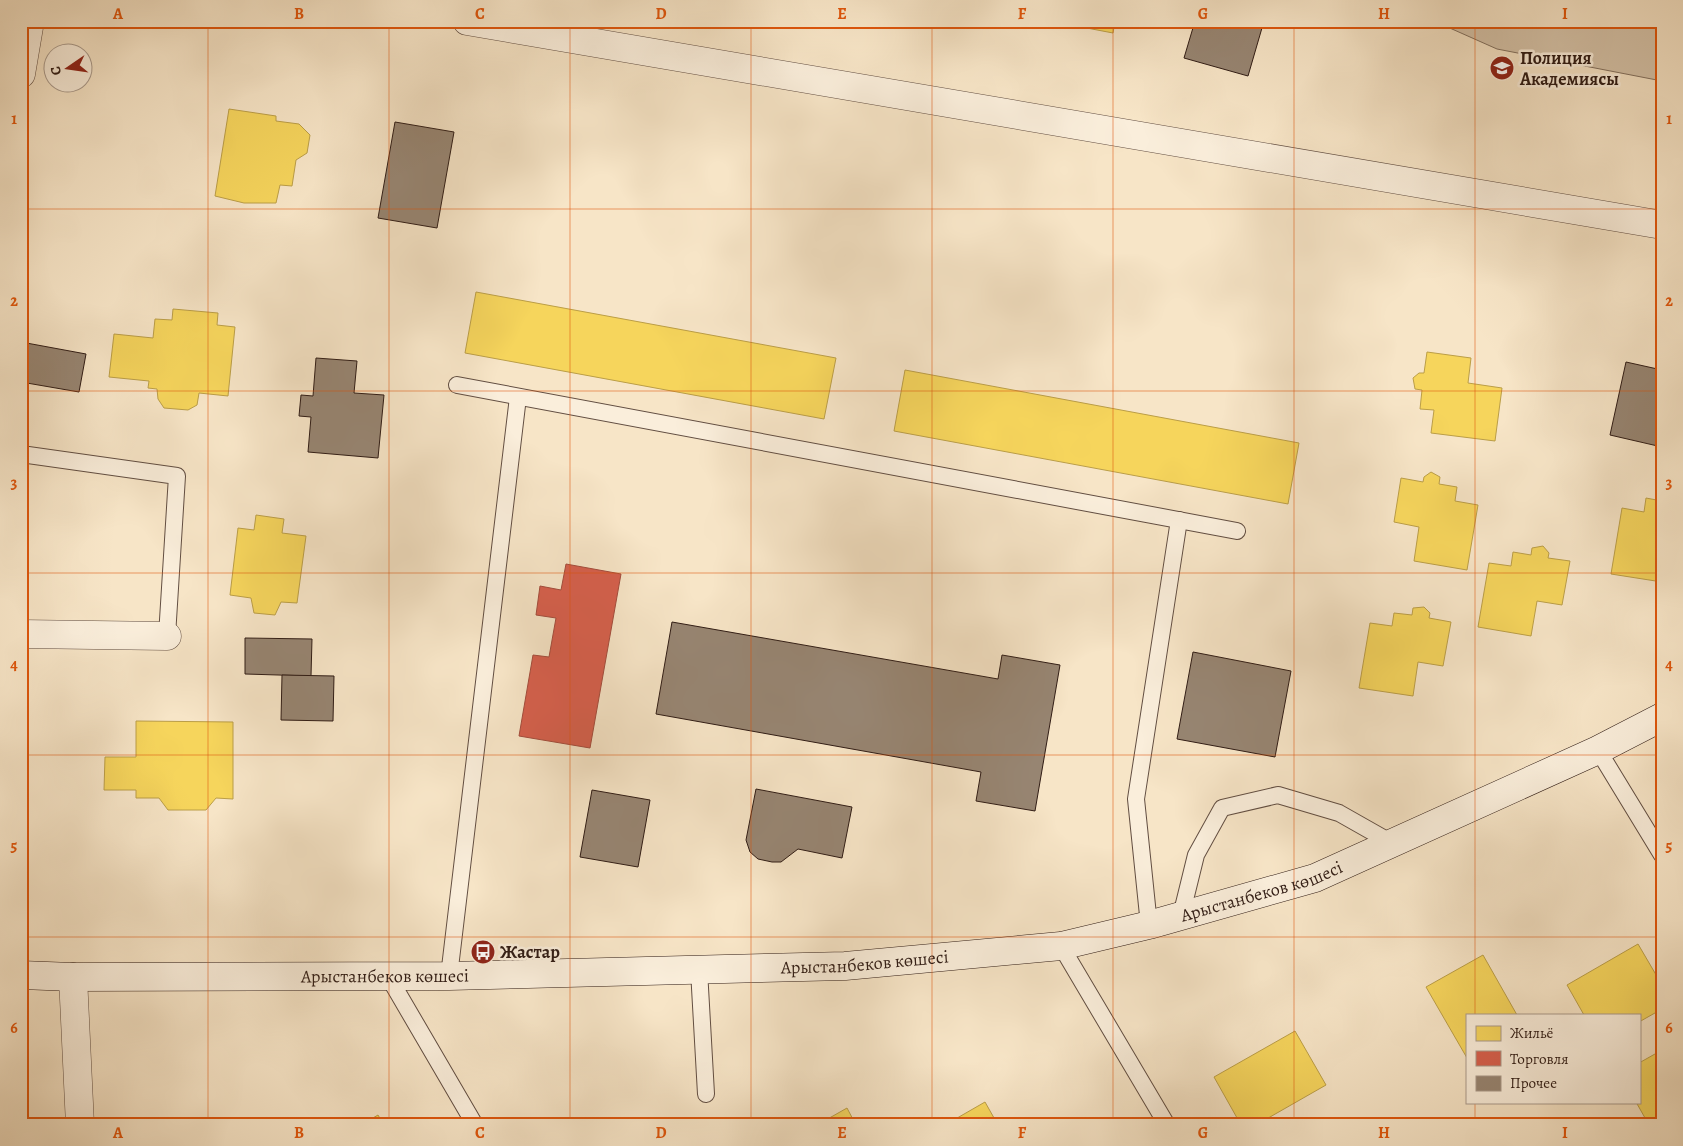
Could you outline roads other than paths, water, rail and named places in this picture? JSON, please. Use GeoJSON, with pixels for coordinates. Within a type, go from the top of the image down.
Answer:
{"type":"FeatureCollection","features":[{"type":"Feature","properties":{"kind":"street"},"geometry":{"type":"LineString","coordinates":[[21,74],[30,21]]}},
{"type":"Feature","properties":{"kind":"street"},"geometry":{"type":"LineString","coordinates":[[467,21],[1662,225]]}},
{"type":"Feature","properties":{"kind":"street"},"geometry":{"type":"LineString","coordinates":[[21,634],[167,636]]}},
{"type":"Feature","properties":{"kind":"street","name":"Арыстанбеков көшесі"},"geometry":{"type":"LineString","coordinates":[[21,975],[73,977],[449,976],[845,966],[1061,946],[1149,925],[1315,878],[1598,750],[1662,716]]}},
{"type":"Feature","properties":{"kind":"street"},"geometry":{"type":"LineString","coordinates":[[73,977],[80,1125]]}},
{"type":"Feature","properties":{"kind":"lane"},"geometry":{"type":"LineString","coordinates":[[457,385],[1237,531]]}},
{"type":"Feature","properties":{"kind":"lane"},"geometry":{"type":"LineString","coordinates":[[449,976],[518,397]]}},
{"type":"Feature","properties":{"kind":"lane"},"geometry":{"type":"LineString","coordinates":[[21,454],[177,476],[167,636]]}},
{"type":"Feature","properties":{"kind":"lane"},"geometry":{"type":"LineString","coordinates":[[1149,925],[1136,799],[1179,520]]}},
{"type":"Feature","properties":{"kind":"lane"},"geometry":{"type":"LineString","coordinates":[[1598,750],[1662,855]]}},
{"type":"Feature","properties":{"kind":"lane"},"geometry":{"type":"LineString","coordinates":[[1181,916],[1196,855],[1222,808],[1278,795],[1338,813],[1392,843]]}},
{"type":"Feature","properties":{"kind":"lane"},"geometry":{"type":"LineString","coordinates":[[1061,946],[1167,1125]]}},
{"type":"Feature","properties":{"kind":"lane"},"geometry":{"type":"LineString","coordinates":[[699,970],[706,1094]]}},
{"type":"Feature","properties":{"kind":"lane"},"geometry":{"type":"LineString","coordinates":[[388,976],[475,1125]]}},
{"type":"Feature","properties":{"kind":"place","name":"Полиция Академиясы"},"geometry":{"type":"Point","coordinates":[1502,68]}},
{"type":"Feature","properties":{"kind":"place","name":"Жастар"},"geometry":{"type":"Point","coordinates":[483,952]}}]}
